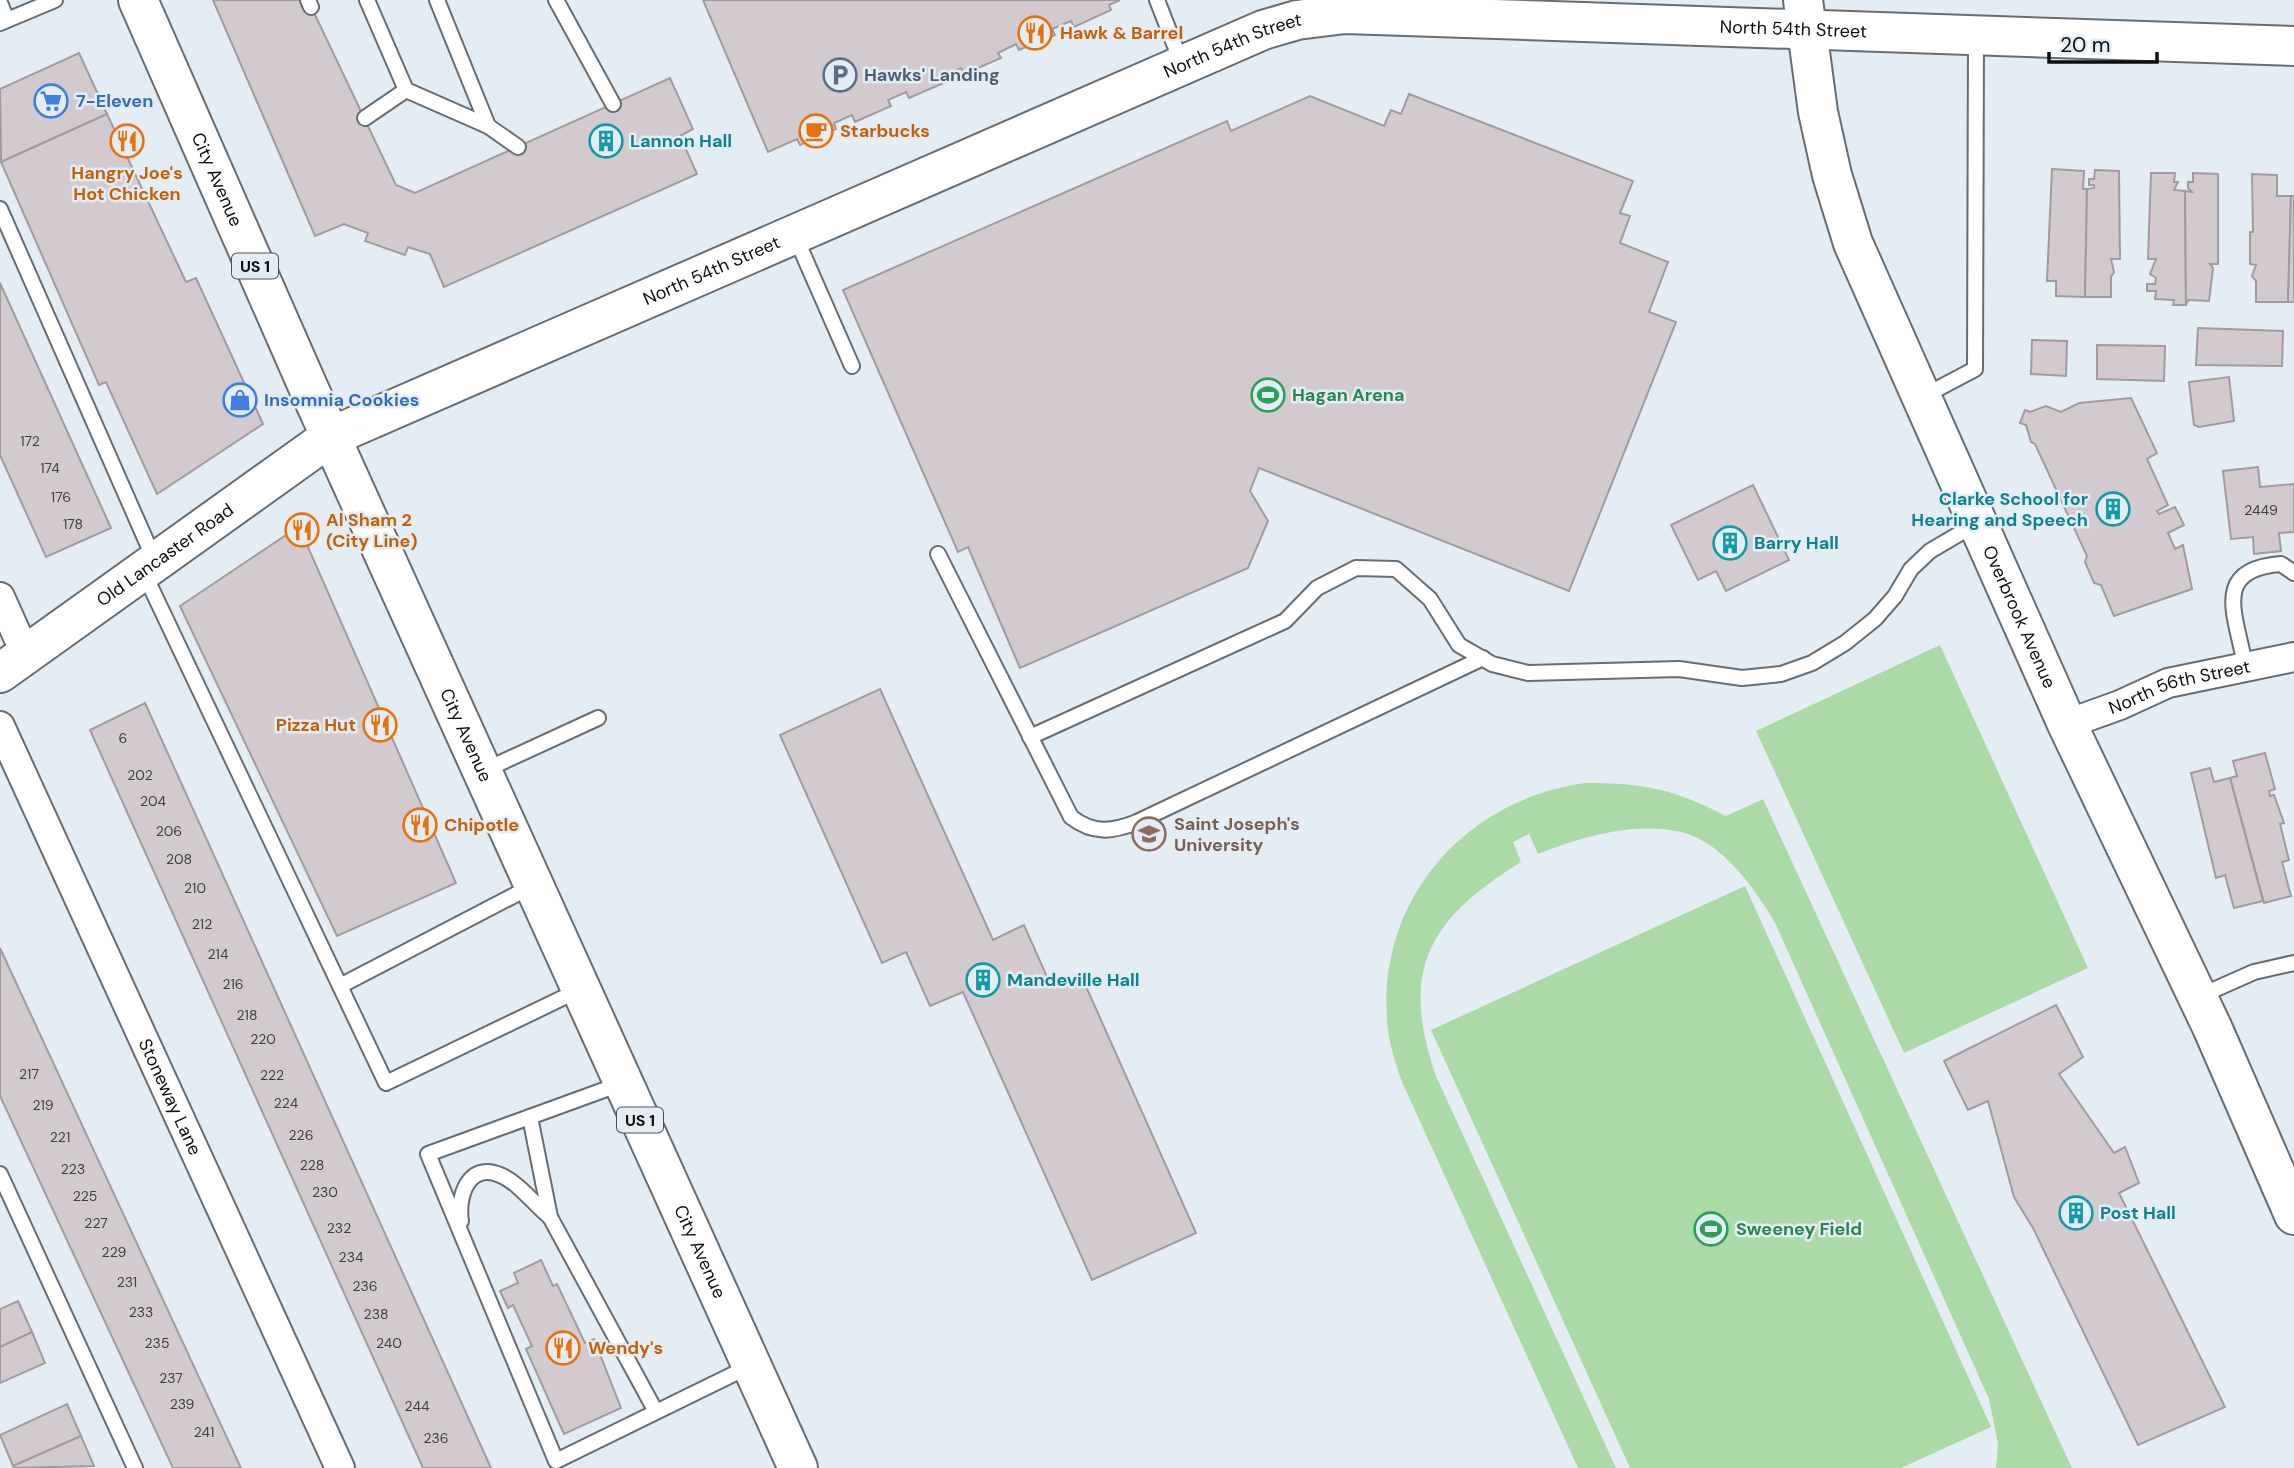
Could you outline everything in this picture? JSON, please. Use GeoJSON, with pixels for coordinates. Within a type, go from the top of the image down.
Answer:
{"type":"FeatureCollection","features":[{"type":"Feature","properties":{"kind":"main road","name":"City Avenue"},"geometry":{"type":"LineString","coordinates":[[138,0],[330,436],[751,1365],[789,1465]]}},
{"type":"Feature","properties":{"kind":"main road","name":"North 54th Street"},"geometry":{"type":"LineString","coordinates":[[330,436],[1263,30],[1313,17],[1508,10],[1805,16],[1976,37],[2294,46]]}},
{"type":"Feature","properties":{"kind":"main road","name":"Overbrook Avenue"},"geometry":{"type":"LineString","coordinates":[[1805,16],[1818,112],[1850,232],[2067,724],[2197,997],[2294,1215]]}},
{"type":"Feature","properties":{"kind":"main road","name":"Old Lancaster Road"},"geometry":{"type":"LineString","coordinates":[[13,664],[330,436]]}},
{"type":"Feature","properties":{"kind":"street"},"geometry":{"type":"LineString","coordinates":[[0,597],[13,664]]}},
{"type":"Feature","properties":{"kind":"street","name":"North 56th Street"},"geometry":{"type":"LineString","coordinates":[[2067,724],[2120,705],[2168,683],[2294,657]]}},
{"type":"Feature","properties":{"kind":"street","name":"Stoneway Lane"},"geometry":{"type":"LineString","coordinates":[[0,726],[340,1468]]}},
{"type":"Feature","properties":{"kind":"lane"},"geometry":{"type":"LineString","coordinates":[[0,3],[4,21],[55,0]]}},
{"type":"Feature","properties":{"kind":"lane"},"geometry":{"type":"LineString","coordinates":[[367,0],[406,90],[488,126],[518,146]]}},
{"type":"Feature","properties":{"kind":"lane"},"geometry":{"type":"LineString","coordinates":[[437,0],[488,126]]}},
{"type":"Feature","properties":{"kind":"lane"},"geometry":{"type":"LineString","coordinates":[[556,0],[613,104]]}},
{"type":"Feature","properties":{"kind":"lane"},"geometry":{"type":"LineString","coordinates":[[1157,0],[1182,65]]}},
{"type":"Feature","properties":{"kind":"lane"},"geometry":{"type":"LineString","coordinates":[[1922,397],[1975,369],[1976,37]]}},
{"type":"Feature","properties":{"kind":"lane"},"geometry":{"type":"LineString","coordinates":[[365,118],[406,90]]}},
{"type":"Feature","properties":{"kind":"lane"},"geometry":{"type":"LineString","coordinates":[[0,209],[149,567],[386,1083],[581,990]]}},
{"type":"Feature","properties":{"kind":"lane"},"geometry":{"type":"LineString","coordinates":[[794,234],[852,366]]}},
{"type":"Feature","properties":{"kind":"lane"},"geometry":{"type":"LineString","coordinates":[[1030,737],[1285,621],[1317,588],[1356,568],[1396,569],[1430,599],[1459,645],[1483,658],[1528,673],[1679,669],[1742,678],[1781,674],[1812,663],[1845,643],[1875,619],[1895,596],[1911,569],[1934,548],[1977,523]]}},
{"type":"Feature","properties":{"kind":"lane"},"geometry":{"type":"LineString","coordinates":[[938,554],[1071,817],[1083,826],[1114,831],[1483,658]]}},
{"type":"Feature","properties":{"kind":"lane"},"geometry":{"type":"LineString","coordinates":[[2245,665],[2232,594],[2239,576],[2251,568],[2281,564],[2294,573]]}},
{"type":"Feature","properties":{"kind":"lane"},"geometry":{"type":"LineString","coordinates":[[482,771],[598,718]]}},
{"type":"Feature","properties":{"kind":"lane"},"geometry":{"type":"LineString","coordinates":[[340,986],[534,885]]}},
{"type":"Feature","properties":{"kind":"lane"},"geometry":{"type":"LineString","coordinates":[[2197,997],[2254,972],[2294,963]]}},
{"type":"Feature","properties":{"kind":"lane"},"geometry":{"type":"LineString","coordinates":[[623,1083],[428,1154],[556,1461],[751,1365]]}},
{"type":"Feature","properties":{"kind":"lane"},"geometry":{"type":"LineString","coordinates":[[530,1117],[550,1217],[655,1410]]}},
{"type":"Feature","properties":{"kind":"lane"},"geometry":{"type":"LineString","coordinates":[[465,1242],[459,1208],[462,1188],[473,1178],[486,1173],[500,1174],[550,1217]]}},
{"type":"Feature","properties":{"kind":"lane"},"geometry":{"type":"LineString","coordinates":[[0,1174],[135,1468]]}},
{"type":"Feature","properties":{"kind":"green space"},"geometry":{"type":"Polygon","coordinates":[[[1940,645],[2088,968],[1904,1053],[1756,731],[1940,645]]]}},
{"type":"Feature","properties":{"kind":"green space"},"geometry":{"type":"Polygon","coordinates":[[[1585,783],[1625,784],[1658,789],[1690,799],[1726,816],[1763,799],[2072,1468],[1996,1468],[1998,1444],[1989,1399],[1776,925],[1759,897],[1724,856],[1696,837],[1681,832],[1645,828],[1590,837],[1538,854],[1529,834],[1513,842],[1521,862],[1464,904],[1444,927],[1430,950],[1422,976],[1421,1005],[1425,1038],[1436,1076],[1616,1468],[1578,1468],[1402,1082],[1390,1044],[1387,1020],[1388,975],[1398,933],[1415,895],[1438,861],[1468,833],[1503,809],[1542,793],[1585,783]]]}},
{"type":"Feature","properties":{"kind":"green space","name":"Sweeney Field"},"geometry":{"type":"Polygon","coordinates":[[[1745,886],[1991,1427],[1901,1468],[1630,1468],[1431,1030],[1745,886]]]}},
{"type":"Feature","properties":{"kind":"building","name":"Lannon Hall"},"geometry":{"type":"Polygon","coordinates":[[[213,0],[308,0],[396,185],[415,193],[670,78],[693,129],[680,136],[697,174],[444,287],[430,254],[408,247],[405,255],[365,241],[368,233],[344,224],[315,236],[213,0]]]}},
{"type":"Feature","properties":{"kind":"building","name":"Hawks' Landing"},"geometry":{"type":"Polygon","coordinates":[[[703,0],[1120,0],[1109,5],[1111,10],[1074,27],[1071,21],[1052,29],[1055,35],[1019,50],[1016,44],[998,53],[1001,58],[964,74],[961,68],[943,76],[946,82],[909,98],[906,92],[888,100],[891,106],[855,122],[852,115],[834,123],[836,129],[800,145],[797,139],[768,152],[703,0]]]}},
{"type":"Feature","properties":{"kind":"building","name":"7-Eleven"},"geometry":{"type":"Polygon","coordinates":[[[79,53],[107,114],[1,162],[0,89],[79,53]]]}},
{"type":"Feature","properties":{"kind":"building","name":"Hagan Arena"},"geometry":{"type":"Polygon","coordinates":[[[1409,94],[1633,181],[1620,213],[1630,216],[1620,243],[1668,262],[1649,312],[1676,322],[1569,591],[1259,468],[1250,491],[1268,521],[1248,568],[1020,668],[968,547],[958,552],[843,290],[1227,121],[1231,131],[1310,96],[1384,126],[1391,110],[1401,114],[1409,94]]]}},
{"type":"Feature","properties":{"kind":"building"},"geometry":{"type":"Polygon","coordinates":[[[107,114],[186,282],[196,278],[263,424],[157,494],[106,382],[99,385],[1,162],[107,114]]]}},
{"type":"Feature","properties":{"kind":"building"},"geometry":{"type":"Polygon","coordinates":[[[2052,169],[2084,171],[2083,189],[2087,189],[2085,297],[2056,296],[2056,281],[2047,281],[2052,169]]]}},
{"type":"Feature","properties":{"kind":"building"},"geometry":{"type":"Polygon","coordinates":[[[2095,170],[2119,171],[2120,259],[2111,259],[2114,272],[2111,277],[2111,297],[2085,297],[2087,189],[2094,188],[2094,185],[2089,185],[2089,179],[2094,179],[2095,170]]]}},
{"type":"Feature","properties":{"kind":"building"},"geometry":{"type":"Polygon","coordinates":[[[2151,173],[2175,173],[2174,182],[2178,182],[2174,190],[2185,191],[2186,305],[2173,305],[2174,300],[2155,299],[2156,291],[2147,291],[2147,284],[2155,284],[2156,278],[2150,274],[2156,259],[2148,259],[2151,173]]]}},
{"type":"Feature","properties":{"kind":"building"},"geometry":{"type":"Polygon","coordinates":[[[2193,173],[2218,174],[2218,264],[2210,264],[2213,268],[2209,301],[2188,300],[2186,305],[2185,191],[2192,192],[2188,188],[2188,182],[2193,182],[2193,173]]]}},
{"type":"Feature","properties":{"kind":"building"},"geometry":{"type":"Polygon","coordinates":[[[2252,174],[2277,175],[2277,196],[2291,196],[2288,302],[2256,302],[2256,281],[2252,276],[2256,265],[2250,264],[2250,232],[2253,232],[2252,174]]]}},
{"type":"Feature","properties":{"kind":"building"},"geometry":{"type":"Polygon","coordinates":[[[2291,196],[2294,196],[2294,302],[2288,302],[2291,196]]]}},
{"type":"Feature","properties":{"kind":"building"},"geometry":{"type":"Polygon","coordinates":[[[0,283],[111,528],[46,557],[0,455],[0,283]]]}},
{"type":"Feature","properties":{"kind":"building"},"geometry":{"type":"Polygon","coordinates":[[[2198,328],[2283,331],[2282,366],[2196,365],[2198,328]]]}},
{"type":"Feature","properties":{"kind":"building"},"geometry":{"type":"Polygon","coordinates":[[[2032,340],[2067,341],[2066,376],[2031,374],[2032,340]]]}},
{"type":"Feature","properties":{"kind":"building"},"geometry":{"type":"Polygon","coordinates":[[[2097,345],[2165,346],[2164,381],[2097,379],[2097,345]]]}},
{"type":"Feature","properties":{"kind":"building"},"geometry":{"type":"Polygon","coordinates":[[[2229,377],[2234,421],[2199,427],[2194,425],[2189,382],[2229,377]]]}},
{"type":"Feature","properties":{"kind":"building","name":"Clarke School for Hearing and Speech"},"geometry":{"type":"Polygon","coordinates":[[[2131,398],[2157,453],[2147,459],[2168,505],[2157,511],[2159,514],[2175,507],[2184,525],[2168,533],[2175,549],[2183,545],[2192,589],[2114,616],[2101,585],[2094,583],[2085,562],[2087,556],[2035,444],[2031,442],[2026,425],[2020,423],[2025,410],[2030,412],[2046,406],[2061,412],[2079,403],[2131,398]]]}},
{"type":"Feature","properties":{"kind":"building"},"geometry":{"type":"Polygon","coordinates":[[[2258,467],[2260,487],[2294,484],[2294,532],[2279,533],[2281,551],[2254,554],[2253,537],[2231,539],[2223,471],[2258,467]]]}},
{"type":"Feature","properties":{"kind":"building","name":"Barry Hall"},"geometry":{"type":"Polygon","coordinates":[[[1753,485],[1789,560],[1726,591],[1716,571],[1698,580],[1671,525],[1753,485]]]}},
{"type":"Feature","properties":{"kind":"building"},"geometry":{"type":"Polygon","coordinates":[[[289,533],[304,538],[456,883],[337,936],[180,606],[289,533]]]}},
{"type":"Feature","properties":{"kind":"building","name":"Mandeville Hall"},"geometry":{"type":"Polygon","coordinates":[[[880,689],[993,940],[1024,925],[1051,986],[1080,973],[1196,1233],[1092,1280],[963,992],[930,1006],[906,952],[882,963],[780,735],[880,689]]]}},
{"type":"Feature","properties":{"kind":"building"},"geometry":{"type":"Polygon","coordinates":[[[145,703],[491,1468],[423,1468],[90,730],[145,703]]]}},
{"type":"Feature","properties":{"kind":"building"},"geometry":{"type":"Polygon","coordinates":[[[2265,753],[2275,789],[2269,791],[2270,796],[2274,795],[2284,823],[2280,824],[2289,860],[2282,862],[2291,896],[2264,903],[2230,778],[2237,776],[2233,761],[2265,753]]]}},
{"type":"Feature","properties":{"kind":"building"},"geometry":{"type":"Polygon","coordinates":[[[2210,768],[2214,782],[2230,778],[2263,901],[2234,908],[2225,875],[2216,878],[2191,773],[2210,768]]]}},
{"type":"Feature","properties":{"kind":"building"},"geometry":{"type":"Polygon","coordinates":[[[0,948],[241,1468],[173,1468],[0,1096],[0,948]]]}},
{"type":"Feature","properties":{"kind":"building","name":"Post Hall"},"geometry":{"type":"Polygon","coordinates":[[[2056,1005],[2083,1057],[2059,1074],[2114,1153],[2125,1147],[2139,1183],[2119,1193],[2225,1407],[2138,1445],[2033,1228],[2014,1197],[1988,1101],[1968,1110],[1944,1061],[2056,1005]]]}},
{"type":"Feature","properties":{"kind":"building","name":"Wendy's"},"geometry":{"type":"Polygon","coordinates":[[[541,1260],[553,1286],[557,1284],[585,1343],[594,1339],[621,1408],[564,1434],[526,1349],[532,1346],[513,1305],[508,1308],[500,1291],[518,1283],[514,1273],[541,1260]]]}},
{"type":"Feature","properties":{"kind":"building"},"geometry":{"type":"Polygon","coordinates":[[[18,1301],[32,1332],[0,1347],[0,1309],[18,1301]]]}},
{"type":"Feature","properties":{"kind":"building"},"geometry":{"type":"Polygon","coordinates":[[[32,1332],[45,1363],[0,1383],[0,1347],[32,1332]]]}},
{"type":"Feature","properties":{"kind":"building"},"geometry":{"type":"Polygon","coordinates":[[[67,1404],[81,1436],[13,1466],[0,1435],[67,1404]]]}},
{"type":"Feature","properties":{"kind":"building"},"geometry":{"type":"Polygon","coordinates":[[[81,1436],[94,1466],[13,1466],[81,1436]]]}},
{"type":"Feature","properties":{"kind":"place","name":"Hawk & Barrel"},"geometry":{"type":"Point","coordinates":[1035,33]}},
{"type":"Feature","properties":{"kind":"place","name":"Hawks' Landing"},"geometry":{"type":"Point","coordinates":[840,75]}},
{"type":"Feature","properties":{"kind":"place","name":"7-Eleven"},"geometry":{"type":"Point","coordinates":[51,101]}},
{"type":"Feature","properties":{"kind":"place","name":"Starbucks"},"geometry":{"type":"Point","coordinates":[816,131]}},
{"type":"Feature","properties":{"kind":"place","name":"Hangry Joe's Hot Chicken"},"geometry":{"type":"Point","coordinates":[127,141]}},
{"type":"Feature","properties":{"kind":"place","name":"Lannon Hall"},"geometry":{"type":"Point","coordinates":[606,141]}},
{"type":"Feature","properties":{"kind":"place","name":"Hagan Arena"},"geometry":{"type":"Point","coordinates":[1268,395]}},
{"type":"Feature","properties":{"kind":"place","name":"Insomnia Cookies"},"geometry":{"type":"Point","coordinates":[240,400]}},
{"type":"Feature","properties":{"kind":"place","name":"Clarke School for Hearing and Speech"},"geometry":{"type":"Point","coordinates":[2113,509]}},
{"type":"Feature","properties":{"kind":"place","name":"Al Sham 2 (City Line)"},"geometry":{"type":"Point","coordinates":[302,530]}},
{"type":"Feature","properties":{"kind":"place","name":"Barry Hall"},"geometry":{"type":"Point","coordinates":[1730,543]}},
{"type":"Feature","properties":{"kind":"place","name":"Pizza Hut"},"geometry":{"type":"Point","coordinates":[380,725]}},
{"type":"Feature","properties":{"kind":"place","name":"Chipotle"},"geometry":{"type":"Point","coordinates":[420,825]}},
{"type":"Feature","properties":{"kind":"place","name":"Saint Joseph's University"},"geometry":{"type":"Point","coordinates":[1149,834]}},
{"type":"Feature","properties":{"kind":"place","name":"Mandeville Hall"},"geometry":{"type":"Point","coordinates":[983,980]}},
{"type":"Feature","properties":{"kind":"place","name":"Post Hall"},"geometry":{"type":"Point","coordinates":[2076,1213]}},
{"type":"Feature","properties":{"kind":"place","name":"Sweeney Field"},"geometry":{"type":"Point","coordinates":[1711,1229]}},
{"type":"Feature","properties":{"kind":"place","name":"Wendy's"},"geometry":{"type":"Point","coordinates":[563,1348]}}]}
